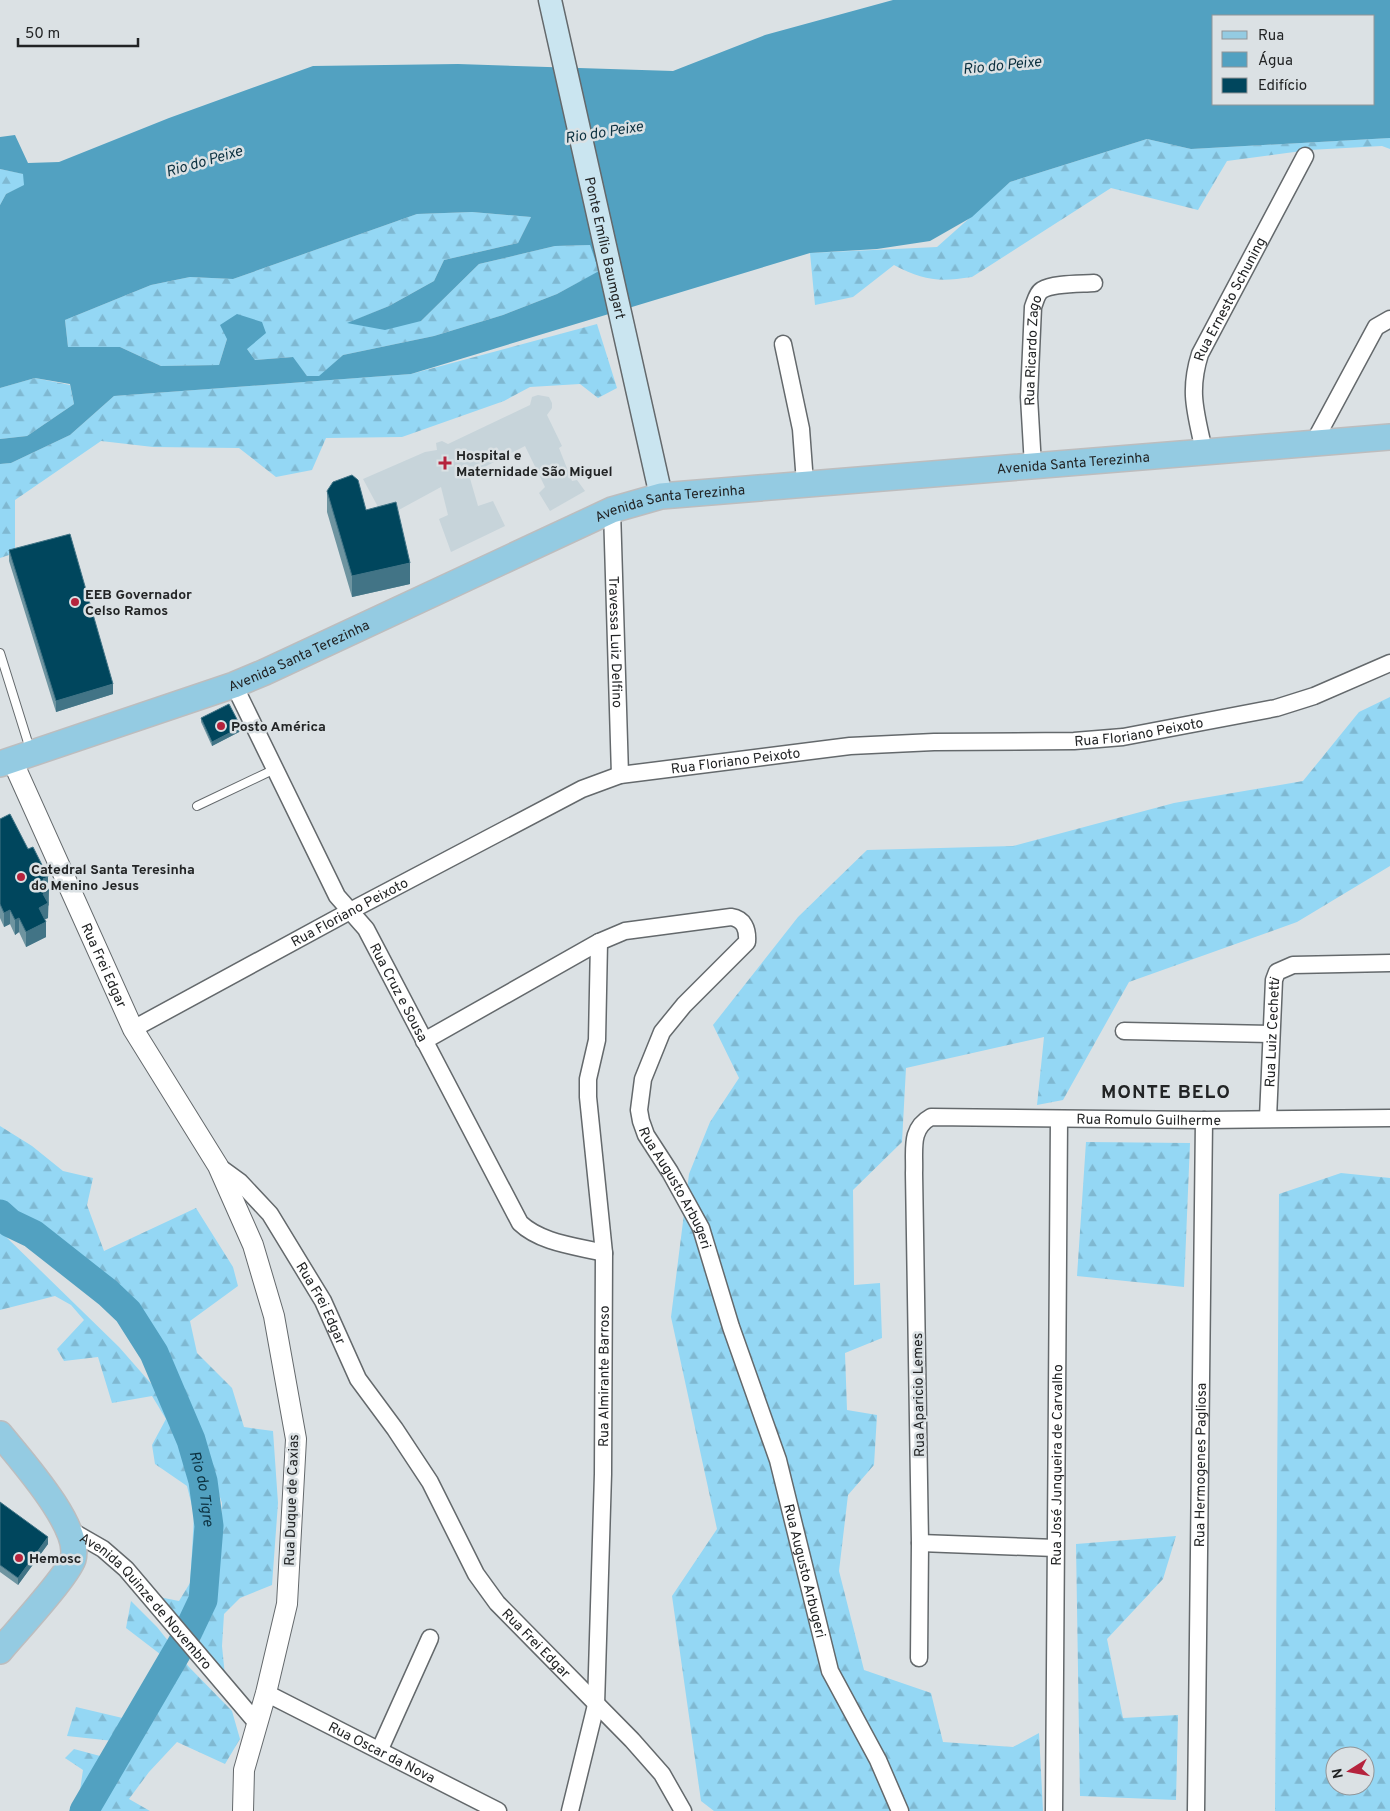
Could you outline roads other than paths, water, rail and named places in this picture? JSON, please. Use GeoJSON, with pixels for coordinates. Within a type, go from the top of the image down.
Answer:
{"type":"FeatureCollection","features":[{"type":"Feature","properties":{"kind":"main road","name":"Ponte Emílio Baumgart"},"geometry":{"type":"LineString","coordinates":[[550,0],[661,496]]}},
{"type":"Feature","properties":{"kind":"main road","name":"Avenida Santa Terezinha"},"geometry":{"type":"LineString","coordinates":[[14,759],[234,685],[612,510],[661,496],[1390,437]]}},
{"type":"Feature","properties":{"kind":"main road","name":"Avenida Quinze de Novembro"},"geometry":{"type":"LineString","coordinates":[[0,1434],[52,1501],[70,1530]]}},
{"type":"Feature","properties":{"kind":"main road"},"geometry":{"type":"LineString","coordinates":[[0,1652],[73,1560],[75,1548],[70,1530]]}},
{"type":"Feature","properties":{"kind":"street","name":"Rua Ernesto Schuning"},"geometry":{"type":"LineString","coordinates":[[1204,451],[1194,401],[1193,376],[1200,354],[1306,156]]}},
{"type":"Feature","properties":{"kind":"street","name":"Rua Ricardo Zago"},"geometry":{"type":"LineString","coordinates":[[1033,466],[1029,398],[1035,302],[1041,290],[1051,287],[1094,283]]}},
{"type":"Feature","properties":{"kind":"street"},"geometry":{"type":"LineString","coordinates":[[1314,442],[1376,326],[1390,319]]}},
{"type":"Feature","properties":{"kind":"street"},"geometry":{"type":"LineString","coordinates":[[783,344],[801,429],[805,483]]}},
{"type":"Feature","properties":{"kind":"street","name":"Travessa Luiz Delfino"},"geometry":{"type":"LineString","coordinates":[[612,510],[620,775]]}},
{"type":"Feature","properties":{"kind":"street","name":"Rua Floriano Peixoto"},"geometry":{"type":"LineString","coordinates":[[133,1029],[352,910],[582,789],[620,775],[850,746],[934,742],[1074,741],[1123,737],[1276,708],[1314,696],[1390,663]]}},
{"type":"Feature","properties":{"kind":"street","name":"Rua Cruz e Sousa"},"geometry":{"type":"LineString","coordinates":[[234,685],[337,896],[352,910],[366,929],[520,1223],[530,1232],[541,1237],[604,1253]]}},
{"type":"Feature","properties":{"kind":"street","name":"Rua Frei Edgar"},"geometry":{"type":"LineString","coordinates":[[14,759],[133,1029],[218,1166],[240,1182],[270,1214],[322,1301],[358,1379],[395,1429],[430,1482],[481,1582],[497,1604],[632,1740],[662,1774],[683,1811]]}},
{"type":"Feature","properties":{"kind":"street","name":"Rua Augusto Arbugeri"},"geometry":{"type":"LineString","coordinates":[[424,1041],[599,942],[625,931],[731,917],[740,918],[748,932],[747,942],[684,1004],[662,1032],[643,1079],[640,1110],[641,1121],[646,1135],[670,1172],[701,1228],[731,1327],[778,1460],[830,1671],[878,1760],[900,1811]]}},
{"type":"Feature","properties":{"kind":"street","name":"Rua Almirante Barroso"},"geometry":{"type":"LineString","coordinates":[[570,1811],[596,1705],[603,1474],[604,1253],[588,1097],[588,1079],[597,1040],[599,942]]}},
{"type":"Feature","properties":{"kind":"street","name":"Rua Luiz Cechetti"},"geometry":{"type":"LineString","coordinates":[[1268,1118],[1274,980],[1277,972],[1293,965],[1390,963]]}},
{"type":"Feature","properties":{"kind":"street"},"geometry":{"type":"LineString","coordinates":[[1124,1031],[1271,1034]]}},
{"type":"Feature","properties":{"kind":"street","name":"Rua Romulo Guilherme"},"geometry":{"type":"LineString","coordinates":[[915,1132],[921,1122],[931,1117],[1204,1120],[1390,1118]]}},
{"type":"Feature","properties":{"kind":"street","name":"Rua José Junqueira de Carvalho"},"geometry":{"type":"LineString","coordinates":[[1054,1811],[1059,1119]]}},
{"type":"Feature","properties":{"kind":"street","name":"Rua Hermogenes Pagliosa"},"geometry":{"type":"LineString","coordinates":[[1196,1811],[1204,1120]]}},
{"type":"Feature","properties":{"kind":"street","name":"Rua Aparicio Lemes"},"geometry":{"type":"LineString","coordinates":[[915,1132],[920,1543],[919,1658]]}},
{"type":"Feature","properties":{"kind":"street","name":"Rua Duque de Caxias"},"geometry":{"type":"LineString","coordinates":[[218,1166],[253,1245],[274,1316],[296,1439],[286,1604],[266,1693],[256,1722],[244,1770],[243,1811]]}},
{"type":"Feature","properties":{"kind":"street","name":"Avenida Quinze de Novembro"},"geometry":{"type":"LineString","coordinates":[[70,1530],[103,1549],[126,1569],[256,1722]]}},
{"type":"Feature","properties":{"kind":"street"},"geometry":{"type":"LineString","coordinates":[[920,1543],[1055,1548]]}},
{"type":"Feature","properties":{"kind":"street"},"geometry":{"type":"LineString","coordinates":[[380,1750],[430,1638]]}},
{"type":"Feature","properties":{"kind":"street","name":"Rua Oscar da Nova"},"geometry":{"type":"LineString","coordinates":[[266,1693],[498,1811]]}},
{"type":"Feature","properties":{"kind":"lane"},"geometry":{"type":"LineString","coordinates":[[0,653],[14,759]]}},
{"type":"Feature","properties":{"kind":"lane"},"geometry":{"type":"LineString","coordinates":[[197,806],[275,769]]}},
{"type":"Feature","properties":{"kind":"water","name":"Rio do Peixe"},"geometry":{"type":"Polygon","coordinates":[[[893,0],[1390,0],[1390,138],[1191,149],[1147,139],[1010,182],[972,217],[930,241],[877,249],[810,253],[411,374],[114,396],[70,435],[11,463],[0,464],[0,439],[27,436],[74,404],[70,384],[35,378],[0,388],[0,205],[6,194],[24,185],[23,174],[0,169],[0,137],[15,135],[28,163],[59,162],[169,118],[313,66],[458,64],[673,71],[765,35],[893,0]],[[472,212],[417,214],[233,279],[190,277],[151,285],[65,320],[68,347],[120,347],[161,366],[219,365],[227,339],[220,325],[237,314],[262,322],[266,333],[247,349],[255,360],[293,357],[307,376],[319,376],[343,355],[434,336],[503,315],[557,294],[599,271],[590,245],[555,246],[479,264],[421,321],[385,330],[347,323],[389,306],[434,281],[444,260],[518,243],[531,217],[472,212]]]}},
{"type":"Feature","properties":{"kind":"waterway","name":"Rio do Tigre"},"geometry":{"type":"LineString","coordinates":[[0,1214],[10,1223],[33,1234],[108,1293],[128,1312],[154,1353],[191,1440],[203,1481],[209,1526],[203,1600],[184,1640],[84,1811]]}},
{"type":"Feature","properties":{"kind":"place","name":"Hospital e Maternidade São Miguel"},"geometry":{"type":"Point","coordinates":[445,463]}},
{"type":"Feature","properties":{"kind":"place","name":"EEB Governador Celso Ramos"},"geometry":{"type":"Point","coordinates":[75,602]}},
{"type":"Feature","properties":{"kind":"place","name":"Posto América"},"geometry":{"type":"Point","coordinates":[221,726]}},
{"type":"Feature","properties":{"kind":"place","name":"Catedral Santa Teresinha do Menino Jesus"},"geometry":{"type":"Point","coordinates":[21,877]}},
{"type":"Feature","properties":{"kind":"place","name":"Hemosc"},"geometry":{"type":"Point","coordinates":[19,1558]}},
{"type":"Feature","properties":{"kind":"district","name":"MONTE BELO"},"geometry":{"type":"Point","coordinates":[1166,1091]}}]}
